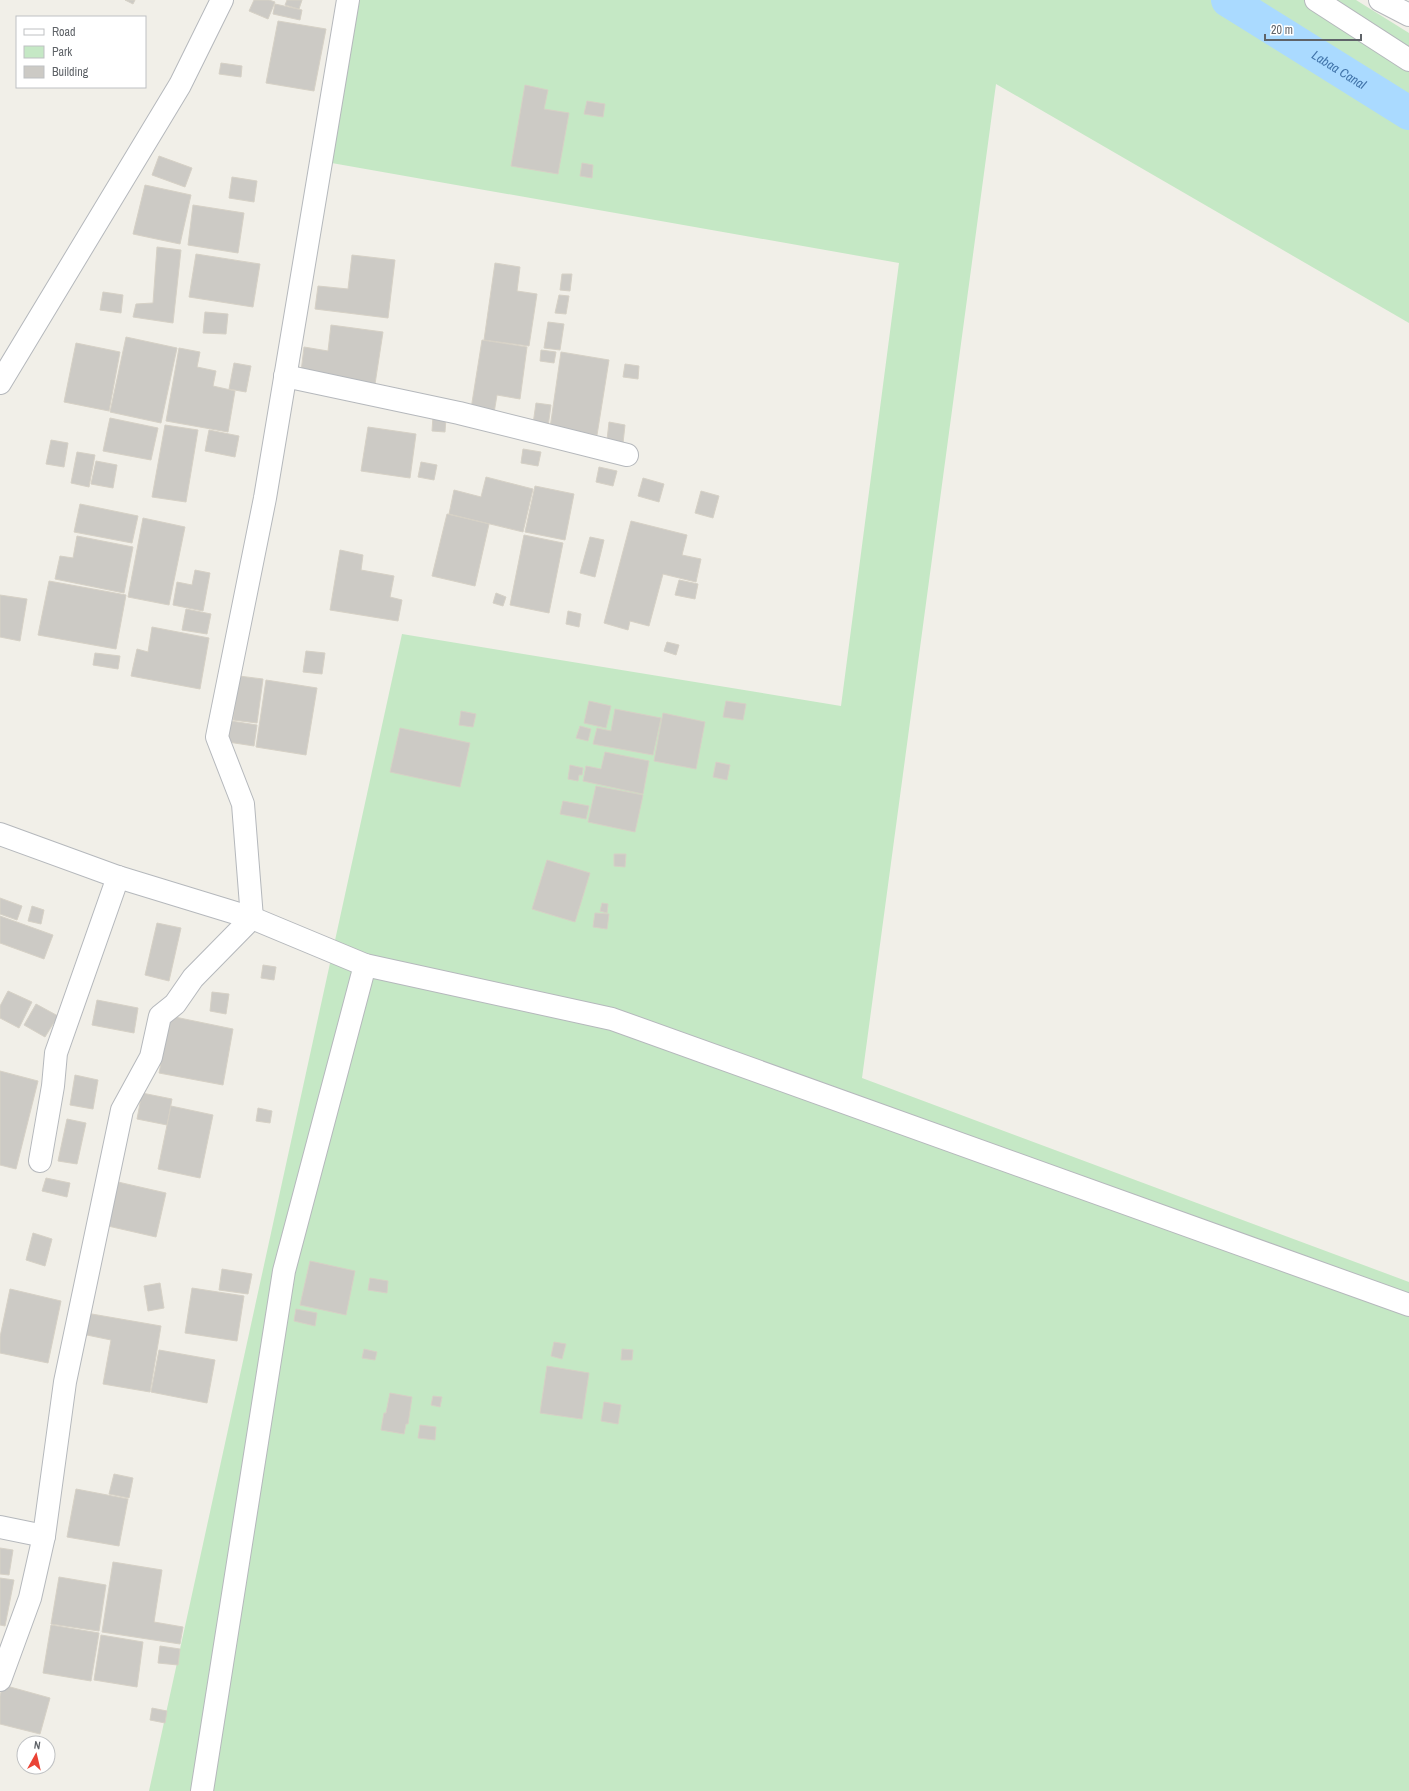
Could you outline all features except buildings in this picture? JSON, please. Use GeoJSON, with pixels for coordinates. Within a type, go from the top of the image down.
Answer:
{"type":"FeatureCollection","features":[{"type":"Feature","properties":{"kind":"street"},"geometry":{"type":"LineString","coordinates":[[0,383],[8,354],[180,85],[222,0]]}},
{"type":"Feature","properties":{"kind":"street"},"geometry":{"type":"LineString","coordinates":[[0,1680],[30,1598],[44,1536],[64,1382],[122,1110],[151,1057],[160,1016],[175,1004],[193,978],[252,918],[243,804],[217,737],[265,498],[348,0]]}},
{"type":"Feature","properties":{"kind":"street"},"geometry":{"type":"LineString","coordinates":[[1316,0],[1409,60]]}},
{"type":"Feature","properties":{"kind":"street"},"geometry":{"type":"LineString","coordinates":[[1380,0],[1409,15]]}},
{"type":"Feature","properties":{"kind":"street"},"geometry":{"type":"LineString","coordinates":[[285,376],[459,414],[627,455]]}},
{"type":"Feature","properties":{"kind":"street"},"geometry":{"type":"LineString","coordinates":[[0,834],[118,877],[252,918],[365,965],[612,1019],[1409,1305]]}},
{"type":"Feature","properties":{"kind":"street"},"geometry":{"type":"LineString","coordinates":[[40,1161],[52,1092],[56,1053],[118,877]]}},
{"type":"Feature","properties":{"kind":"street"},"geometry":{"type":"LineString","coordinates":[[202,1791],[284,1271],[365,965]]}},
{"type":"Feature","properties":{"kind":"street"},"geometry":{"type":"LineString","coordinates":[[0,1527],[44,1536]]}},
{"type":"Feature","properties":{"kind":"green space"},"geometry":{"type":"Polygon","coordinates":[[[353,0],[1356,0],[1409,33],[1409,323],[996,84],[862,1078],[1409,1282],[1409,1791],[149,1791],[402,634],[841,706],[899,263],[326,162],[353,0]]]}},
{"type":"Feature","properties":{"kind":"waterway","name":"Labaa Canal"},"geometry":{"type":"LineString","coordinates":[[1228,0],[1409,113]]}}]}
